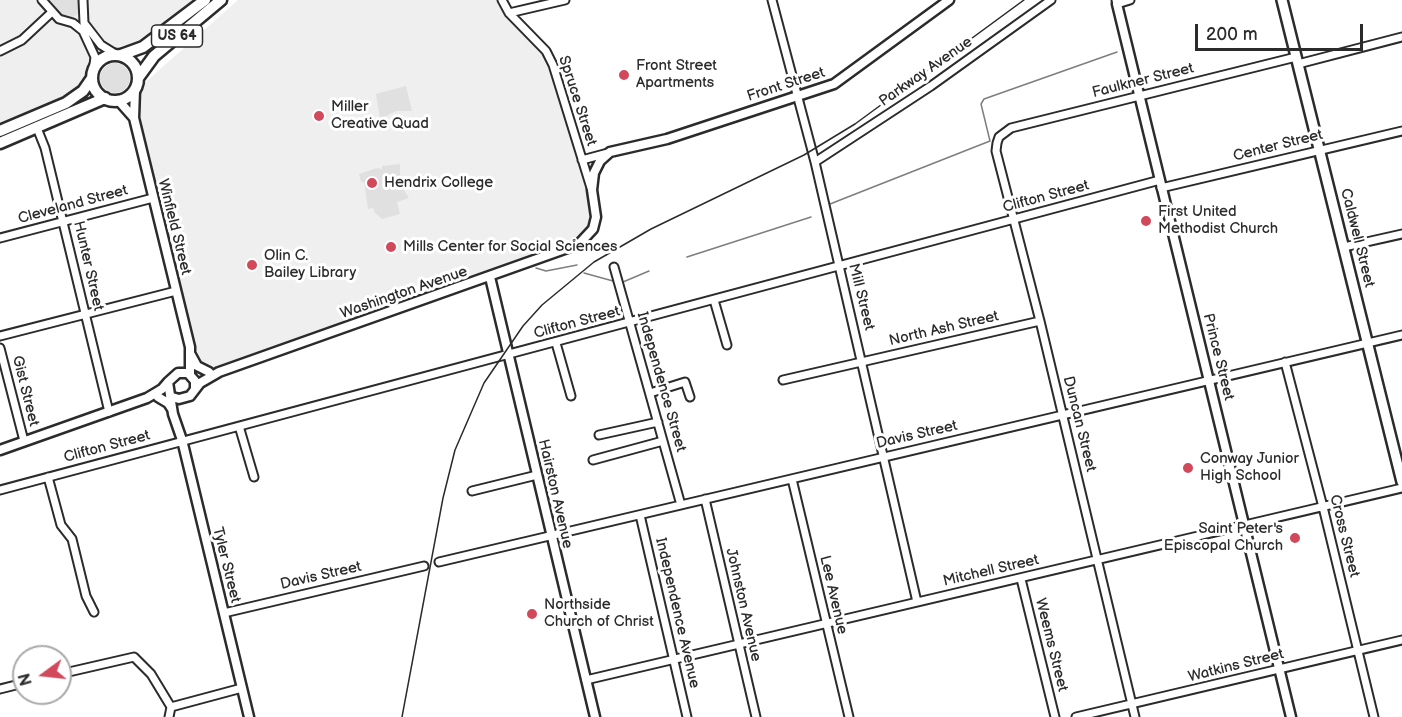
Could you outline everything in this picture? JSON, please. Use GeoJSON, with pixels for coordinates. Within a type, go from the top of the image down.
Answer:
{"type":"FeatureCollection","features":[{"type":"Feature","properties":{"kind":"main road","name":"US 64"},"geometry":{"type":"LineString","coordinates":[[119,55],[143,47],[205,0]]}},
{"type":"Feature","properties":{"kind":"main road","name":"US 64"},"geometry":{"type":"LineString","coordinates":[[138,78],[154,56],[221,0]]}},
{"type":"Feature","properties":{"kind":"main road","name":"Caldwell Street"},"geometry":{"type":"LineString","coordinates":[[1282,0],[1402,482]]}},
{"type":"Feature","properties":{"kind":"main road"},"geometry":{"type":"LineString","coordinates":[[0,131],[66,103],[83,91],[99,61],[119,55],[131,62],[138,78],[135,89],[118,100],[105,98],[97,91],[93,75]]}},
{"type":"Feature","properties":{"kind":"main road"},"geometry":{"type":"LineString","coordinates":[[0,143],[105,98]]}},
{"type":"Feature","properties":{"kind":"street"},"geometry":{"type":"LineString","coordinates":[[42,0],[62,21],[73,22],[83,31],[93,47],[95,57],[93,75]]}},
{"type":"Feature","properties":{"kind":"street"},"geometry":{"type":"LineString","coordinates":[[83,0],[82,16],[95,39],[119,55]]}},
{"type":"Feature","properties":{"kind":"street","name":"Spruce Street"},"geometry":{"type":"LineString","coordinates":[[502,0],[509,13],[546,51],[592,190]]}},
{"type":"Feature","properties":{"kind":"street"},"geometry":{"type":"LineString","coordinates":[[509,13],[565,0]]}},
{"type":"Feature","properties":{"kind":"street","name":"Mill Street"},"geometry":{"type":"LineString","coordinates":[[772,0],[815,162],[863,362],[916,602]]}},
{"type":"Feature","properties":{"kind":"street","name":"Front Street"},"geometry":{"type":"LineString","coordinates":[[582,160],[610,152],[633,149],[797,98],[834,84],[949,0]]}},
{"type":"Feature","properties":{"kind":"street","name":"Parkway Avenue"},"geometry":{"type":"LineString","coordinates":[[815,162],[931,86],[1051,0]]}},
{"type":"Feature","properties":{"kind":"street"},"geometry":{"type":"LineString","coordinates":[[1117,2],[1130,0]]}},
{"type":"Feature","properties":{"kind":"street","name":"Prince Street"},"geometry":{"type":"LineString","coordinates":[[1117,2],[1291,717]]}},
{"type":"Feature","properties":{"kind":"street"},"geometry":{"type":"LineString","coordinates":[[0,51],[22,40],[52,12]]}},
{"type":"Feature","properties":{"kind":"street"},"geometry":{"type":"LineString","coordinates":[[73,22],[82,16]]}},
{"type":"Feature","properties":{"kind":"street","name":"Faulkner Street"},"geometry":{"type":"LineString","coordinates":[[999,137],[1011,128],[1402,38]]}},
{"type":"Feature","properties":{"kind":"street","name":"Winfield Street"},"geometry":{"type":"LineString","coordinates":[[135,89],[134,118],[191,355],[191,375]]}},
{"type":"Feature","properties":{"kind":"street","name":"Winfield Street"},"geometry":{"type":"LineString","coordinates":[[118,100],[134,118]]}},
{"type":"Feature","properties":{"kind":"street","name":"Hunter Street"},"geometry":{"type":"LineString","coordinates":[[37,128],[45,148],[64,222],[109,412]]}},
{"type":"Feature","properties":{"kind":"street","name":"Center Street"},"geometry":{"type":"LineString","coordinates":[[1161,184],[1402,131]]}},
{"type":"Feature","properties":{"kind":"street","name":"Duncan Street"},"geometry":{"type":"LineString","coordinates":[[999,137],[996,151],[1040,321],[1135,717]]}},
{"type":"Feature","properties":{"kind":"street"},"geometry":{"type":"LineString","coordinates":[[592,190],[595,169],[610,152]]}},
{"type":"Feature","properties":{"kind":"street","name":"Clifton Street"},"geometry":{"type":"LineString","coordinates":[[0,490],[182,440],[509,356],[839,265],[1014,219],[1161,184]]}},
{"type":"Feature","properties":{"kind":"street","name":"Washington Avenue"},"geometry":{"type":"LineString","coordinates":[[195,389],[200,383],[219,372],[579,244],[593,229],[596,205],[592,190]]}},
{"type":"Feature","properties":{"kind":"street","name":"Cleveland Street"},"geometry":{"type":"LineString","coordinates":[[0,238],[153,198]]}},
{"type":"Feature","properties":{"kind":"street"},"geometry":{"type":"LineString","coordinates":[[1344,247],[1402,234]]}},
{"type":"Feature","properties":{"kind":"street","name":"Independence Street"},"geometry":{"type":"LineString","coordinates":[[614,267],[681,505]]}},
{"type":"Feature","properties":{"kind":"street","name":"Hairston Avenue"},"geometry":{"type":"LineString","coordinates":[[490,277],[595,717]]}},
{"type":"Feature","properties":{"kind":"street"},"geometry":{"type":"LineString","coordinates":[[0,336],[86,316],[176,291]]}},
{"type":"Feature","properties":{"kind":"street"},"geometry":{"type":"LineString","coordinates":[[714,300],[727,345]]}},
{"type":"Feature","properties":{"kind":"street","name":"North Ash Street"},"geometry":{"type":"LineString","coordinates":[[783,380],[1040,321]]}},
{"type":"Feature","properties":{"kind":"street","name":"Davis Street"},"geometry":{"type":"LineString","coordinates":[[439,562],[1402,335]]}},
{"type":"Feature","properties":{"kind":"street","name":"Winfield Street"},"geometry":{"type":"LineString","coordinates":[[178,374],[185,362],[187,342]]}},
{"type":"Feature","properties":{"kind":"street"},"geometry":{"type":"LineString","coordinates":[[556,343],[571,396]]}},
{"type":"Feature","properties":{"kind":"street","name":"Gist Street"},"geometry":{"type":"LineString","coordinates":[[0,348],[24,441]]}},
{"type":"Feature","properties":{"kind":"street"},"geometry":{"type":"LineString","coordinates":[[191,355],[197,366],[209,372]]}},
{"type":"Feature","properties":{"kind":"street","name":"Cross Street"},"geometry":{"type":"LineString","coordinates":[[1285,362],[1374,717]]}},
{"type":"Feature","properties":{"kind":"street","name":"Washington Avenue"},"geometry":{"type":"LineString","coordinates":[[191,375],[219,372]]}},
{"type":"Feature","properties":{"kind":"street"},"geometry":{"type":"LineString","coordinates":[[0,450],[147,398],[162,389],[178,374],[191,375],[195,389],[178,407],[176,420]]}},
{"type":"Feature","properties":{"kind":"street"},"geometry":{"type":"LineString","coordinates":[[168,382],[171,396]]}},
{"type":"Feature","properties":{"kind":"street"},"geometry":{"type":"LineString","coordinates":[[650,393],[685,382],[690,396]]}},
{"type":"Feature","properties":{"kind":"street"},"geometry":{"type":"LineString","coordinates":[[147,398],[171,396],[186,398]]}},
{"type":"Feature","properties":{"kind":"street","name":"Tyler Street"},"geometry":{"type":"LineString","coordinates":[[171,396],[172,410],[182,440],[249,717]]}},
{"type":"Feature","properties":{"kind":"street"},"geometry":{"type":"LineString","coordinates":[[158,397],[168,403],[172,410]]}},
{"type":"Feature","properties":{"kind":"street"},"geometry":{"type":"LineString","coordinates":[[599,435],[658,422]]}},
{"type":"Feature","properties":{"kind":"street"},"geometry":{"type":"LineString","coordinates":[[239,426],[254,477]]}},
{"type":"Feature","properties":{"kind":"street"},"geometry":{"type":"LineString","coordinates":[[593,460],[663,441]]}},
{"type":"Feature","properties":{"kind":"street"},"geometry":{"type":"LineString","coordinates":[[472,491],[537,475]]}},
{"type":"Feature","properties":{"kind":"street"},"geometry":{"type":"LineString","coordinates":[[48,477],[61,525],[72,539],[86,596],[94,612]]}},
{"type":"Feature","properties":{"kind":"street","name":"Lee Avenue"},"geometry":{"type":"LineString","coordinates":[[792,479],[849,717]]}},
{"type":"Feature","properties":{"kind":"street","name":"Mitchell Street"},"geometry":{"type":"LineString","coordinates":[[586,680],[1402,488]]}},
{"type":"Feature","properties":{"kind":"street","name":"Johnston Avenue"},"geometry":{"type":"LineString","coordinates":[[705,500],[756,717]]}},
{"type":"Feature","properties":{"kind":"street","name":"Independence Avenue"},"geometry":{"type":"LineString","coordinates":[[640,515],[687,717]]}},
{"type":"Feature","properties":{"kind":"street","name":"Davis Street"},"geometry":{"type":"LineString","coordinates":[[224,613],[424,566]]}},
{"type":"Feature","properties":{"kind":"street","name":"Weems Street"},"geometry":{"type":"LineString","coordinates":[[1021,579],[1055,717]]}},
{"type":"Feature","properties":{"kind":"street","name":"Watkins Street"},"geometry":{"type":"LineString","coordinates":[[1076,717],[1402,640]]}},
{"type":"Feature","properties":{"kind":"street"},"geometry":{"type":"LineString","coordinates":[[72,671],[134,657],[151,674],[171,707],[170,717]]}},
{"type":"Feature","properties":{"kind":"street"},"geometry":{"type":"LineString","coordinates":[[171,707],[242,688]]}},
{"type":"Feature","properties":{"kind":"shaded area"},"geometry":{"type":"Polygon","coordinates":[[[0,0],[196,0],[138,42],[100,51],[80,84],[59,100],[0,124],[0,0]]]}},
{"type":"Feature","properties":{"kind":"shaded area"},"geometry":{"type":"Polygon","coordinates":[[[79,0],[80,12],[70,19],[61,16],[49,1],[79,0]]]}},
{"type":"Feature","properties":{"kind":"shaded area","name":"Hendrix College"},"geometry":{"type":"Polygon","coordinates":[[[238,0],[505,0],[509,13],[553,65],[596,205],[593,229],[567,250],[208,371],[195,356],[138,115],[140,87],[238,0]]]}},
{"type":"Feature","properties":{"kind":"shaded area"},"geometry":{"type":"Polygon","coordinates":[[[115,63],[121,64],[129,72],[129,84],[121,92],[115,93],[109,92],[101,84],[100,78],[101,72],[109,64],[115,63]]]}},
{"type":"Feature","properties":{"kind":"shaded area"},"geometry":{"type":"Polygon","coordinates":[[[406,86],[412,111],[396,111],[380,119],[376,94],[406,86]]]}},
{"type":"Feature","properties":{"kind":"shaded area"},"geometry":{"type":"Polygon","coordinates":[[[400,164],[400,184],[409,198],[397,202],[400,214],[382,219],[373,208],[368,209],[364,182],[361,182],[359,174],[377,168],[382,169],[382,166],[400,164]]]}},
{"type":"Feature","properties":{"kind":"waterway"},"geometry":{"type":"LineString","coordinates":[[830,204],[990,141],[981,104],[984,99],[1117,52]]}},
{"type":"Feature","properties":{"kind":"waterway"},"geometry":{"type":"LineString","coordinates":[[687,257],[811,217]]}},
{"type":"Feature","properties":{"kind":"waterway"},"geometry":{"type":"LineString","coordinates":[[536,268],[546,271],[577,265]]}},
{"type":"Feature","properties":{"kind":"waterway"},"geometry":{"type":"LineString","coordinates":[[623,282],[649,271]]}},
{"type":"Feature","properties":{"kind":"waterway"},"geometry":{"type":"LineString","coordinates":[[584,273],[613,281]]}},
{"type":"Feature","properties":{"kind":"railway"},"geometry":{"type":"LineString","coordinates":[[402,717],[443,498],[455,450],[484,383],[523,326],[542,305],[594,262],[651,229],[804,155],[855,124],[1024,0]]}},
{"type":"Feature","properties":{"kind":"place","name":"Front Street Apartments"},"geometry":{"type":"Point","coordinates":[624,75]}},
{"type":"Feature","properties":{"kind":"place","name":"Miller Creative Quad"},"geometry":{"type":"Point","coordinates":[319,116]}},
{"type":"Feature","properties":{"kind":"place","name":"Hendrix College"},"geometry":{"type":"Point","coordinates":[372,183]}},
{"type":"Feature","properties":{"kind":"place","name":"First United Methodist Church"},"geometry":{"type":"Point","coordinates":[1146,221]}},
{"type":"Feature","properties":{"kind":"place","name":"Mills Center for Social Sciences"},"geometry":{"type":"Point","coordinates":[391,247]}},
{"type":"Feature","properties":{"kind":"place","name":"Olin C. Bailey Library"},"geometry":{"type":"Point","coordinates":[252,265]}},
{"type":"Feature","properties":{"kind":"place","name":"Conway Junior High School"},"geometry":{"type":"Point","coordinates":[1188,468]}},
{"type":"Feature","properties":{"kind":"place","name":"Saint Peter's Episcopal Church"},"geometry":{"type":"Point","coordinates":[1295,538]}},
{"type":"Feature","properties":{"kind":"place","name":"Northside Church of Christ"},"geometry":{"type":"Point","coordinates":[532,614]}}]}
